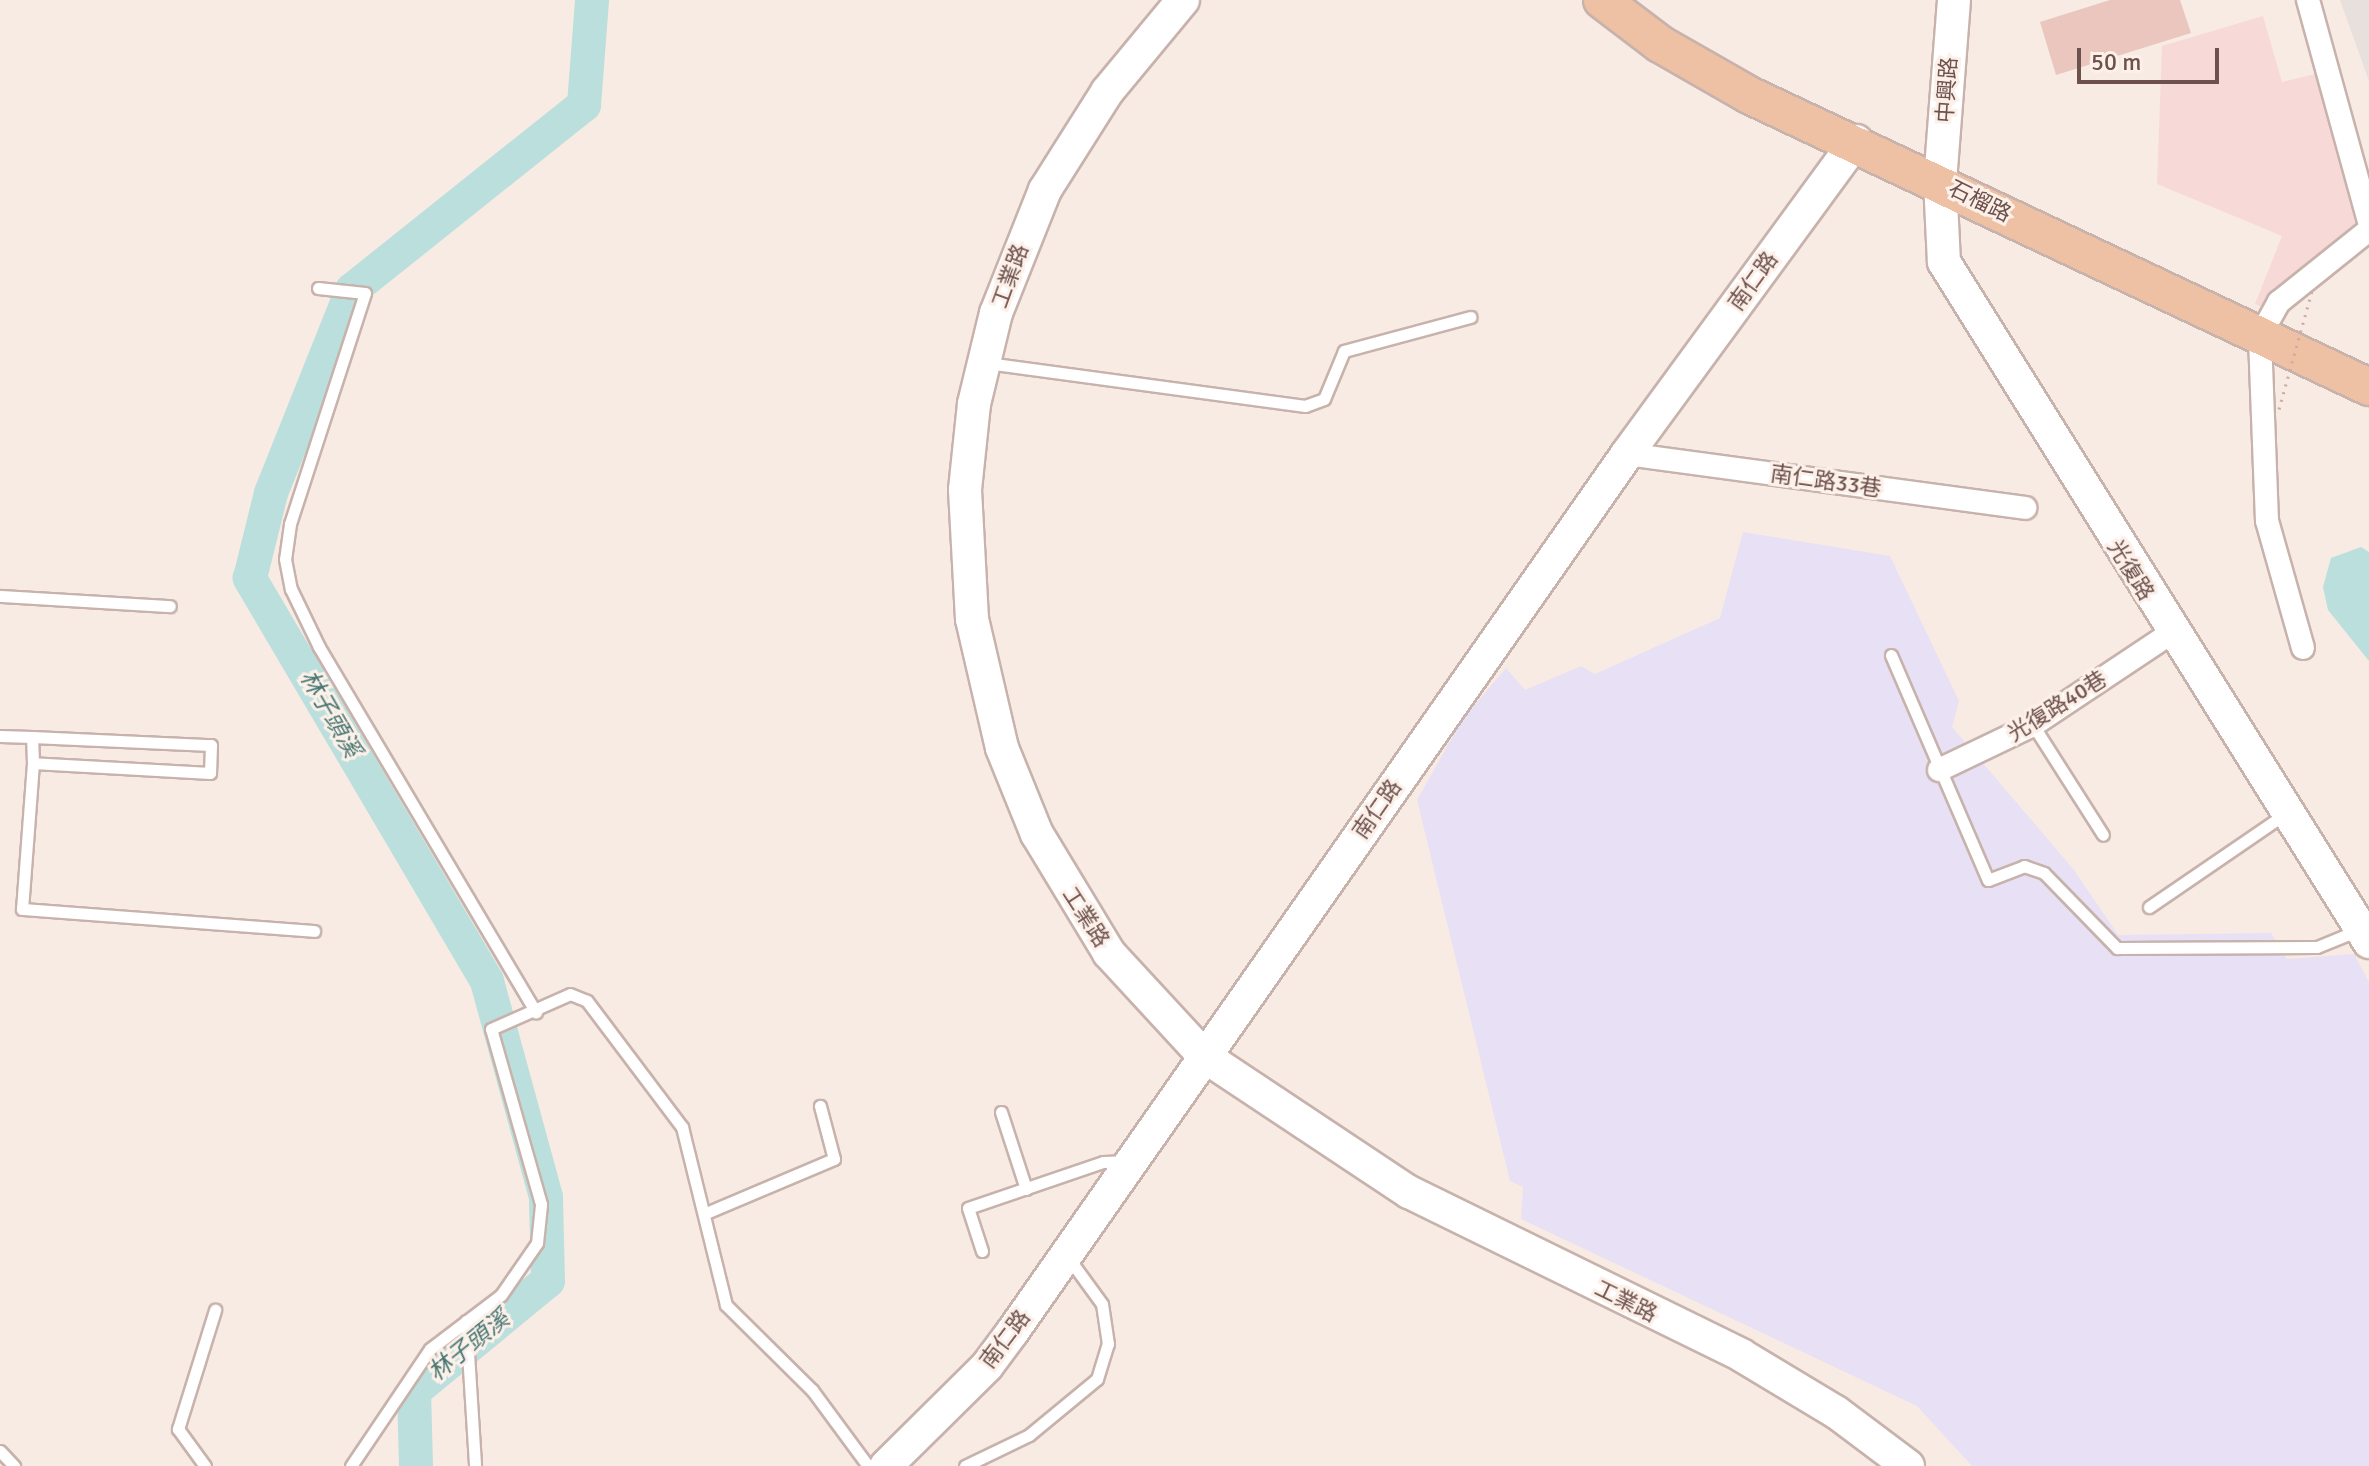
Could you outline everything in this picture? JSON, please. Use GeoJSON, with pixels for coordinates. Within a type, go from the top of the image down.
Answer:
{"type":"FeatureCollection","features":[{"type":"Feature","properties":{"kind":"main road","name":"石榴路"},"geometry":{"type":"LineString","coordinates":[[1602,0],[1660,44],[1749,95],[1856,141],[2369,387]]}},
{"type":"Feature","properties":{"kind":"street","name":"工業路"},"geometry":{"type":"LineString","coordinates":[[1183,0],[1107,92],[1045,190],[1013,263],[982,362],[969,447],[965,533],[979,661],[1002,748],[1037,834],[1083,915],[1139,990],[1204,1056],[1409,1192],[1741,1355],[1836,1412],[1908,1466]]}},
{"type":"Feature","properties":{"kind":"street","name":"中興路"},"geometry":{"type":"LineString","coordinates":[[1940,181],[1954,0]]}},
{"type":"Feature","properties":{"kind":"street"},"geometry":{"type":"LineString","coordinates":[[2308,0],[2369,222]]}},
{"type":"Feature","properties":{"kind":"street","name":"南仁路"},"geometry":{"type":"LineString","coordinates":[[886,1466],[987,1366],[1135,1161],[1204,1056],[1627,454],[1856,141]]}},
{"type":"Feature","properties":{"kind":"street","name":"光復路"},"geometry":{"type":"LineString","coordinates":[[1940,181],[1944,262],[2171,633],[2365,935]]}},
{"type":"Feature","properties":{"kind":"street"},"geometry":{"type":"LineString","coordinates":[[2303,648],[2267,521],[2260,336],[2279,302],[2369,230]]}},
{"type":"Feature","properties":{"kind":"street","name":"南仁路33巷"},"geometry":{"type":"LineString","coordinates":[[1627,454],[2025,508]]}},
{"type":"Feature","properties":{"kind":"street","name":"光復路40巷"},"geometry":{"type":"LineString","coordinates":[[1939,770],[2033,725],[2171,633]]}},
{"type":"Feature","properties":{"kind":"lane"},"geometry":{"type":"LineString","coordinates":[[318,288],[365,293],[290,524],[285,559],[291,589],[319,647],[536,1012]]}},
{"type":"Feature","properties":{"kind":"lane"},"geometry":{"type":"LineString","coordinates":[[982,362],[1305,406],[1324,399],[1344,351],[1470,317]]}},
{"type":"Feature","properties":{"kind":"lane"},"geometry":{"type":"LineString","coordinates":[[0,596],[170,606]]}},
{"type":"Feature","properties":{"kind":"lane"},"geometry":{"type":"LineString","coordinates":[[1891,655],[1988,880],[2024,866],[2044,873],[2117,948],[2317,947],[2365,935]]}},
{"type":"Feature","properties":{"kind":"lane"},"geometry":{"type":"LineString","coordinates":[[2033,725],[2103,835]]}},
{"type":"Feature","properties":{"kind":"lane"},"geometry":{"type":"LineString","coordinates":[[0,736],[211,745],[210,773],[33,763]]}},
{"type":"Feature","properties":{"kind":"lane"},"geometry":{"type":"LineString","coordinates":[[32,737],[33,763],[22,909],[314,931]]}},
{"type":"Feature","properties":{"kind":"lane"},"geometry":{"type":"LineString","coordinates":[[2149,907],[2286,814]]}},
{"type":"Feature","properties":{"kind":"lane"},"geometry":{"type":"LineString","coordinates":[[351,1466],[430,1349],[501,1295],[537,1243],[541,1204],[491,1029],[536,1012],[570,994],[587,1001],[682,1127],[706,1213],[726,1305],[812,1390],[868,1466]]}},
{"type":"Feature","properties":{"kind":"lane"},"geometry":{"type":"LineString","coordinates":[[706,1213],[834,1159],[820,1106]]}},
{"type":"Feature","properties":{"kind":"lane"},"geometry":{"type":"LineString","coordinates":[[1001,1112],[1026,1189]]}},
{"type":"Feature","properties":{"kind":"lane"},"geometry":{"type":"LineString","coordinates":[[982,1251],[968,1208],[1103,1162],[1135,1161]]}},
{"type":"Feature","properties":{"kind":"lane"},"geometry":{"type":"LineString","coordinates":[[965,1466],[1029,1435],[1097,1379],[1108,1344],[1102,1304],[1067,1256]]}},
{"type":"Feature","properties":{"kind":"lane"},"geometry":{"type":"LineString","coordinates":[[205,1466],[178,1429],[215,1310]]}},
{"type":"Feature","properties":{"kind":"lane"},"geometry":{"type":"LineString","coordinates":[[466,1321],[475,1466]]}},
{"type":"Feature","properties":{"kind":"lane"},"geometry":{"type":"LineString","coordinates":[[0,1451],[14,1466]]}},
{"type":"Feature","properties":{"kind":"path"},"geometry":{"type":"LineString","coordinates":[[2279,409],[2312,291]]}},
{"type":"Feature","properties":{"kind":"shaded area"},"geometry":{"type":"Polygon","coordinates":[[[2340,0],[2369,0],[2369,81],[2340,0]]]}},
{"type":"Feature","properties":{"kind":"shaded area"},"geometry":{"type":"Polygon","coordinates":[[[2263,16],[2282,82],[2319,73],[2365,236],[2277,313],[2255,304],[2282,236],[2157,184],[2162,46],[2263,16]]]}},
{"type":"Feature","properties":{"kind":"shaded area"},"geometry":{"type":"Polygon","coordinates":[[[1743,532],[1890,556],[1959,701],[1952,727],[2074,870],[2118,935],[2271,933],[2287,959],[2354,954],[2369,982],[2369,1466],[1972,1466],[1917,1406],[1521,1219],[1523,1187],[1510,1181],[1417,800],[1462,720],[1506,668],[1525,690],[1581,666],[1595,674],[1720,618],[1743,532]]]}},
{"type":"Feature","properties":{"kind":"water"},"geometry":{"type":"Polygon","coordinates":[[[2361,547],[2369,552],[2369,661],[2328,610],[2323,587],[2331,558],[2361,547]]]}},
{"type":"Feature","properties":{"kind":"building"},"geometry":{"type":"Polygon","coordinates":[[[2110,0],[2180,0],[2191,33],[2056,75],[2040,22],[2110,0]]]}},
{"type":"Feature","properties":{"kind":"waterway","name":"林子頭溪"},"geometry":{"type":"LineString","coordinates":[[416,1466],[414,1391],[548,1281],[546,1197],[487,981],[250,578],[271,493],[352,290],[584,105],[592,0]]}}]}
